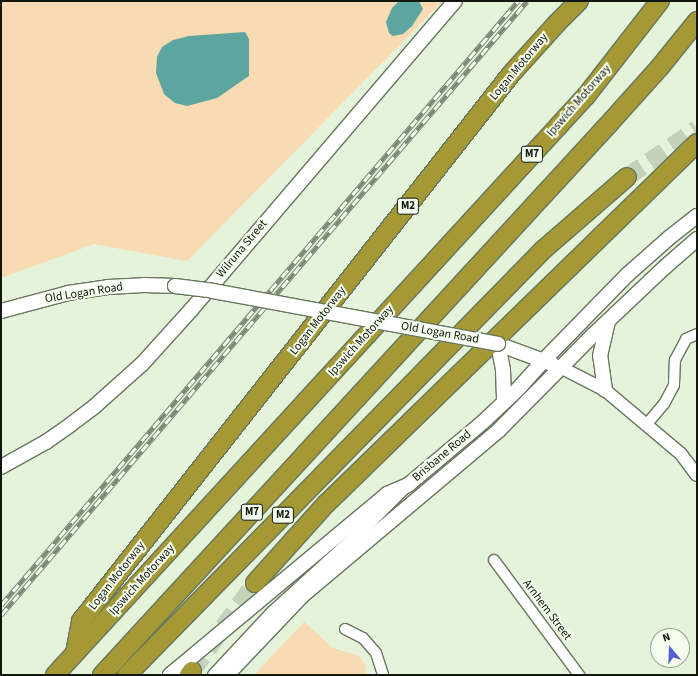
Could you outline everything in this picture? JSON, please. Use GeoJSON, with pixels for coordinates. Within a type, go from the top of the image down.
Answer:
{"type":"FeatureCollection","features":[{"type":"Feature","properties":{"kind":"highway","name":"Ipswich Motorway"},"geometry":{"type":"LineString","coordinates":[[55,675],[586,96],[660,1]]}},
{"type":"Feature","properties":{"kind":"highway","name":"Logan Motorway"},"geometry":{"type":"LineString","coordinates":[[75,652],[81,621],[512,73],[557,22],[578,2]]}},
{"type":"Feature","properties":{"kind":"highway","name":"M7"},"geometry":{"type":"LineString","coordinates":[[102,675],[602,132],[660,68],[697,21]]}},
{"type":"Feature","properties":{"kind":"highway"},"geometry":{"type":"LineString","coordinates":[[255,583],[326,504],[697,143]]}},
{"type":"Feature","properties":{"kind":"highway","name":"M2"},"geometry":{"type":"LineString","coordinates":[[127,675],[543,250],[627,177]]}},
{"type":"Feature","properties":{"kind":"main road","name":"Wilruna Street"},"geometry":{"type":"LineString","coordinates":[[1,467],[46,442],[70,425],[95,406],[142,364],[191,310],[455,1]]}},
{"type":"Feature","properties":{"kind":"main road","name":"Brisbane Road"},"geometry":{"type":"LineString","coordinates":[[170,675],[387,494],[408,485],[504,402],[639,264],[697,216]]}},
{"type":"Feature","properties":{"kind":"main road","name":"Brisbane Road"},"geometry":{"type":"LineString","coordinates":[[227,675],[302,596],[499,430],[593,335],[665,266],[697,239]]}},
{"type":"Feature","properties":{"kind":"main road","name":"Old Logan Road"},"geometry":{"type":"LineString","coordinates":[[1,312],[68,293],[108,287],[175,286],[213,291],[502,348],[544,360],[562,368]]}},
{"type":"Feature","properties":{"kind":"main road"},"geometry":{"type":"LineString","coordinates":[[605,390],[600,356],[608,322]]}},
{"type":"Feature","properties":{"kind":"main road"},"geometry":{"type":"LineString","coordinates":[[502,348],[504,402]]}},
{"type":"Feature","properties":{"kind":"street"},"geometry":{"type":"LineString","coordinates":[[647,424],[664,404],[674,384],[675,360],[686,338],[697,334]]}},
{"type":"Feature","properties":{"kind":"street","name":"Old Logan Road"},"geometry":{"type":"LineString","coordinates":[[562,368],[605,390],[647,424],[680,454],[697,475]]}},
{"type":"Feature","properties":{"kind":"street"},"geometry":{"type":"LineString","coordinates":[[214,675],[272,613],[352,540],[408,485]]}},
{"type":"Feature","properties":{"kind":"street","name":"Arnhem Street"},"geometry":{"type":"LineString","coordinates":[[494,560],[579,675]]}},
{"type":"Feature","properties":{"kind":"street"},"geometry":{"type":"LineString","coordinates":[[345,629],[363,638],[376,652],[383,675]]}},
{"type":"Feature","properties":{"kind":"shaded area"},"geometry":{"type":"Polygon","coordinates":[[[1,1],[443,1],[187,261],[94,244],[1,278],[1,1]]]}},
{"type":"Feature","properties":{"kind":"shaded area"},"geometry":{"type":"Polygon","coordinates":[[[304,622],[333,648],[359,656],[365,664],[366,675],[254,675],[304,622]]]}},
{"type":"Feature","properties":{"kind":"water"},"geometry":{"type":"Polygon","coordinates":[[[399,1],[419,1],[423,9],[412,26],[403,34],[393,36],[389,33],[386,22],[392,8],[399,1]]]}},
{"type":"Feature","properties":{"kind":"water"},"geometry":{"type":"Polygon","coordinates":[[[245,32],[249,39],[249,76],[217,98],[187,106],[175,103],[164,94],[156,73],[157,57],[162,47],[173,40],[189,36],[245,32]]]}},
{"type":"Feature","properties":{"kind":"tunnel"},"geometry":{"type":"LineString","coordinates":[[627,177],[697,129]]}},
{"type":"Feature","properties":{"kind":"tunnel"},"geometry":{"type":"LineString","coordinates":[[192,671],[255,583]]}},
{"type":"Feature","properties":{"kind":"railway"},"geometry":{"type":"LineString","coordinates":[[1,605],[518,1]]}},
{"type":"Feature","properties":{"kind":"railway"},"geometry":{"type":"LineString","coordinates":[[1,615],[527,1]]}}]}
